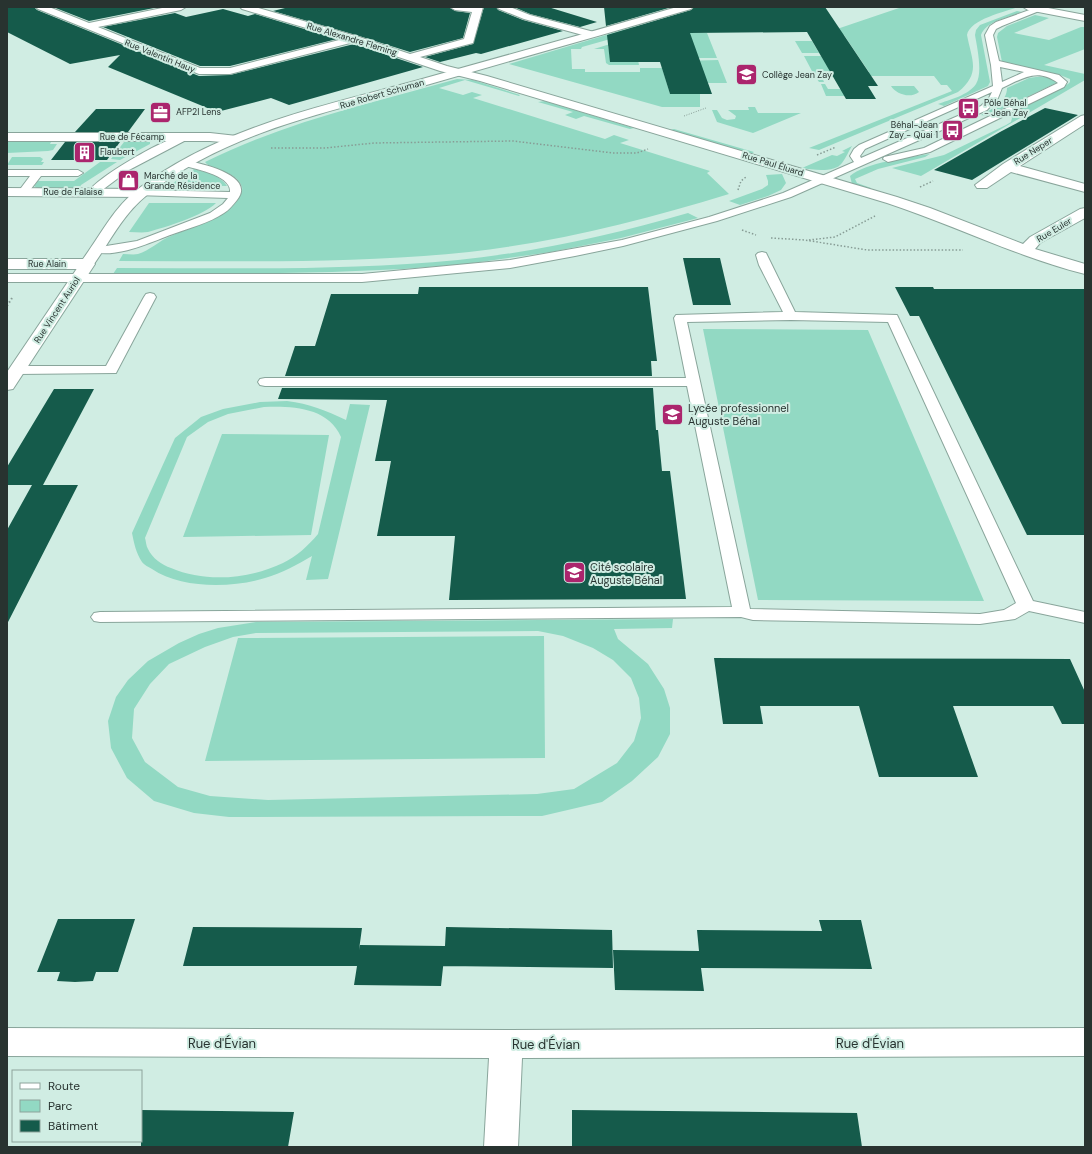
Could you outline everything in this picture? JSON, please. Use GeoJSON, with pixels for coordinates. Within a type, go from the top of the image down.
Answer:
{"type":"FeatureCollection","features":[{"type":"Feature","properties":{"kind":"street","name":"Rue Valentin Hauy"},"geometry":{"type":"LineString","coordinates":[[41,7],[199,71],[230,71],[355,39]]}},
{"type":"Feature","properties":{"kind":"street"},"geometry":{"type":"LineString","coordinates":[[87,26],[181,7]]}},
{"type":"Feature","properties":{"kind":"street","name":"Rue Alexandre Fleming"},"geometry":{"type":"LineString","coordinates":[[245,7],[355,39],[444,69],[458,72]]}},
{"type":"Feature","properties":{"kind":"street"},"geometry":{"type":"LineString","coordinates":[[410,57],[470,41],[478,9],[455,7]]}},
{"type":"Feature","properties":{"kind":"street"},"geometry":{"type":"LineString","coordinates":[[502,7],[527,17],[590,34]]}},
{"type":"Feature","properties":{"kind":"street","name":"Rue Robert Schuman"},"geometry":{"type":"LineString","coordinates":[[107,235],[140,193],[184,163],[229,141],[289,120],[688,7]]}},
{"type":"Feature","properties":{"kind":"street"},"geometry":{"type":"LineString","coordinates":[[1028,7],[1085,18]]}},
{"type":"Feature","properties":{"kind":"street"},"geometry":{"type":"LineString","coordinates":[[1044,9],[1060,7]]}},
{"type":"Feature","properties":{"kind":"street","name":"Rue Paul Éluard"},"geometry":{"type":"LineString","coordinates":[[458,72],[892,200],[926,211],[1024,250],[1085,269]]}},
{"type":"Feature","properties":{"kind":"street","name":"Rue Neper"},"geometry":{"type":"LineString","coordinates":[[982,185],[1085,119]]}},
{"type":"Feature","properties":{"kind":"street","name":"Rue de Fécamp"},"geometry":{"type":"LineString","coordinates":[[7,137],[185,137],[229,141]]}},
{"type":"Feature","properties":{"kind":"street"},"geometry":{"type":"LineString","coordinates":[[1008,167],[1085,188]]}},
{"type":"Feature","properties":{"kind":"street","name":"Rue de Falaise"},"geometry":{"type":"LineString","coordinates":[[7,192],[140,193]]}},
{"type":"Feature","properties":{"kind":"street","name":"Rue Euler"},"geometry":{"type":"LineString","coordinates":[[1024,250],[1035,240],[1085,212]]}},
{"type":"Feature","properties":{"kind":"street","name":"Rue Vincent Auriol"},"geometry":{"type":"LineString","coordinates":[[7,385],[107,235]]}},
{"type":"Feature","properties":{"kind":"street","name":"Rue Alain"},"geometry":{"type":"LineString","coordinates":[[7,264],[87,264]]}},
{"type":"Feature","properties":{"kind":"street","name":"Rue d'Évian"},"geometry":{"type":"LineString","coordinates":[[7,1042],[506,1044],[1085,1042]]}},
{"type":"Feature","properties":{"kind":"street"},"geometry":{"type":"LineString","coordinates":[[501,1147],[506,1044]]}},
{"type":"Feature","properties":{"kind":"lane"},"geometry":{"type":"LineString","coordinates":[[7,278],[362,278],[452,271],[510,264],[623,243],[713,219],[787,195],[984,108],[991,102],[997,93],[998,86],[995,63],[988,35],[993,28],[1000,24],[1044,9]]}},
{"type":"Feature","properties":{"kind":"lane"},"geometry":{"type":"LineString","coordinates":[[860,164],[927,150],[992,120],[1010,108],[1061,85],[1063,82],[1056,77],[995,63]]}},
{"type":"Feature","properties":{"kind":"lane"},"geometry":{"type":"LineString","coordinates":[[860,164],[855,156],[857,151],[862,147],[1033,71]]}},
{"type":"Feature","properties":{"kind":"lane"},"geometry":{"type":"LineString","coordinates":[[93,192],[103,182],[128,166],[185,137]]}},
{"type":"Feature","properties":{"kind":"lane"},"geometry":{"type":"LineString","coordinates":[[98,250],[136,245],[212,215],[228,206],[235,195],[236,190],[230,179],[198,165],[184,163]]}},
{"type":"Feature","properties":{"kind":"lane"},"geometry":{"type":"LineString","coordinates":[[7,173],[78,173]]}},
{"type":"Feature","properties":{"kind":"lane"},"geometry":{"type":"LineString","coordinates":[[23,192],[38,173]]}},
{"type":"Feature","properties":{"kind":"lane"},"geometry":{"type":"LineString","coordinates":[[140,193],[235,195]]}},
{"type":"Feature","properties":{"kind":"lane"},"geometry":{"type":"LineString","coordinates":[[762,255],[765,265],[791,316]]}},
{"type":"Feature","properties":{"kind":"lane"},"geometry":{"type":"LineString","coordinates":[[17,370],[111,370],[150,297]]}},
{"type":"Feature","properties":{"kind":"lane"},"geometry":{"type":"LineString","coordinates":[[742,612],[680,318],[791,316],[893,318],[1026,605]]}},
{"type":"Feature","properties":{"kind":"lane"},"geometry":{"type":"LineString","coordinates":[[265,382],[693,382]]}},
{"type":"Feature","properties":{"kind":"lane"},"geometry":{"type":"LineString","coordinates":[[100,617],[742,612],[753,615],[980,619],[1010,615],[1026,605],[1068,613],[1085,618]]}},
{"type":"Feature","properties":{"kind":"path"},"geometry":{"type":"LineString","coordinates":[[681,118],[706,108]]}},
{"type":"Feature","properties":{"kind":"path"},"geometry":{"type":"LineString","coordinates":[[229,141],[255,148],[325,148],[374,142],[513,141],[628,154],[637,153],[650,148]]}},
{"type":"Feature","properties":{"kind":"path"},"geometry":{"type":"LineString","coordinates":[[737,194],[741,181],[748,176],[782,167]]}},
{"type":"Feature","properties":{"kind":"path"},"geometry":{"type":"LineString","coordinates":[[805,240],[835,237],[886,211],[879,205],[892,200]]}},
{"type":"Feature","properties":{"kind":"path"},"geometry":{"type":"LineString","coordinates":[[741,230],[762,238]]}},
{"type":"Feature","properties":{"kind":"path"},"geometry":{"type":"LineString","coordinates":[[770,238],[805,240],[867,250],[930,251],[962,250],[987,246],[1000,240]]}},
{"type":"Feature","properties":{"kind":"green space"},"geometry":{"type":"Polygon","coordinates":[[[740,7],[837,29],[902,7],[1018,7],[981,20],[970,29],[967,35],[973,66],[972,72],[970,79],[958,92],[819,150],[809,148],[952,91],[947,85],[941,85],[934,76],[861,76],[869,72],[844,35],[832,35],[829,31],[740,7]]]}},
{"type":"Feature","properties":{"kind":"green space"},"geometry":{"type":"Polygon","coordinates":[[[1017,11],[1022,12],[993,23],[984,30],[981,35],[990,82],[988,86],[944,106],[938,104],[964,94],[976,84],[979,67],[975,35],[976,30],[980,25],[1017,11]]]}},
{"type":"Feature","properties":{"kind":"green space"},"geometry":{"type":"Polygon","coordinates":[[[1035,15],[1049,18],[1014,33],[1049,40],[1081,27],[1085,27],[1085,49],[1044,65],[1085,74],[1085,80],[921,176],[892,168],[944,155],[1006,125],[1011,122],[1012,118],[1009,115],[1017,108],[1070,82],[1070,79],[1060,75],[1002,62],[997,37],[998,33],[1007,26],[1035,15]]]}},
{"type":"Feature","properties":{"kind":"green space"},"geometry":{"type":"Polygon","coordinates":[[[633,27],[628,34],[582,47],[581,49],[571,49],[572,69],[585,69],[585,72],[640,72],[640,68],[662,68],[670,94],[700,94],[700,107],[662,107],[509,64],[633,27]]]}},
{"type":"Feature","properties":{"kind":"green space"},"geometry":{"type":"Polygon","coordinates":[[[689,33],[707,33],[717,58],[698,58],[689,33]]]}},
{"type":"Feature","properties":{"kind":"green space"},"geometry":{"type":"Polygon","coordinates":[[[623,40],[631,46],[608,46],[611,62],[636,50],[639,65],[609,65],[606,63],[604,49],[594,49],[623,40]]]}},
{"type":"Feature","properties":{"kind":"green space"},"geometry":{"type":"Polygon","coordinates":[[[795,41],[812,41],[819,53],[802,53],[795,41]]]}},
{"type":"Feature","properties":{"kind":"green space"},"geometry":{"type":"Polygon","coordinates":[[[804,56],[821,56],[831,72],[813,73],[804,56]]]}},
{"type":"Feature","properties":{"kind":"green space"},"geometry":{"type":"Polygon","coordinates":[[[718,60],[727,83],[708,83],[682,61],[718,60]]]}},
{"type":"Feature","properties":{"kind":"green space"},"geometry":{"type":"Polygon","coordinates":[[[815,76],[852,76],[864,96],[826,96],[821,84],[825,84],[828,89],[846,89],[839,77],[822,77],[824,82],[819,82],[815,76]]]}},
{"type":"Feature","properties":{"kind":"green space"},"geometry":{"type":"Polygon","coordinates":[[[1029,78],[1050,78],[1056,83],[987,116],[981,115],[994,108],[1002,101],[1007,88],[1029,78]]]}},
{"type":"Feature","properties":{"kind":"green space"},"geometry":{"type":"Polygon","coordinates":[[[457,79],[473,80],[520,95],[519,96],[465,80],[439,88],[463,95],[472,92],[482,95],[473,98],[605,139],[614,135],[629,140],[620,143],[710,171],[707,173],[729,194],[665,213],[600,229],[502,248],[469,252],[425,256],[338,260],[119,261],[123,254],[142,253],[167,238],[208,222],[226,212],[233,206],[242,191],[239,181],[230,174],[208,165],[205,162],[235,148],[297,124],[457,79]]]}},
{"type":"Feature","properties":{"kind":"green space"},"geometry":{"type":"Polygon","coordinates":[[[891,86],[914,86],[919,92],[912,95],[904,95],[893,89],[891,86]]]}},
{"type":"Feature","properties":{"kind":"green space"},"geometry":{"type":"Polygon","coordinates":[[[545,101],[634,128],[630,129],[584,116],[576,119],[565,115],[573,112],[538,102],[545,101]]]}},
{"type":"Feature","properties":{"kind":"green space"},"geometry":{"type":"Polygon","coordinates":[[[748,107],[755,107],[758,113],[801,113],[753,133],[717,122],[712,110],[717,110],[722,118],[727,120],[735,119],[736,116],[728,110],[749,110],[748,107]]]}},
{"type":"Feature","properties":{"kind":"green space"},"geometry":{"type":"Polygon","coordinates":[[[674,129],[754,152],[751,154],[670,130],[674,129]]]}},
{"type":"Feature","properties":{"kind":"green space"},"geometry":{"type":"Polygon","coordinates":[[[7,142],[51,142],[50,144],[57,144],[53,150],[48,151],[7,153],[7,142]]]}},
{"type":"Feature","properties":{"kind":"green space"},"geometry":{"type":"Polygon","coordinates":[[[124,142],[150,142],[150,144],[120,160],[111,159],[124,142]]]}},
{"type":"Feature","properties":{"kind":"green space"},"geometry":{"type":"Polygon","coordinates":[[[852,146],[845,159],[839,166],[829,170],[802,168],[832,155],[837,156],[845,152],[842,151],[852,146]]]}},
{"type":"Feature","properties":{"kind":"green space"},"geometry":{"type":"Polygon","coordinates":[[[930,154],[925,157],[878,169],[855,179],[857,183],[871,188],[867,189],[852,184],[850,176],[857,171],[888,161],[930,154]]]}},
{"type":"Feature","properties":{"kind":"green space"},"geometry":{"type":"Polygon","coordinates":[[[12,157],[40,157],[43,159],[41,162],[44,162],[42,165],[7,165],[12,157]]]}},
{"type":"Feature","properties":{"kind":"green space"},"geometry":{"type":"Polygon","coordinates":[[[100,162],[117,162],[81,185],[79,189],[37,188],[34,186],[38,181],[74,181],[100,162]]]}},
{"type":"Feature","properties":{"kind":"green space"},"geometry":{"type":"Polygon","coordinates":[[[194,169],[221,179],[227,186],[170,185],[194,169]]]}},
{"type":"Feature","properties":{"kind":"green space"},"geometry":{"type":"Polygon","coordinates":[[[782,174],[786,183],[781,190],[740,205],[729,201],[762,189],[768,185],[766,175],[782,174]]]}},
{"type":"Feature","properties":{"kind":"green space"},"geometry":{"type":"Polygon","coordinates":[[[149,203],[216,203],[194,217],[174,224],[148,232],[129,232],[149,203]]]}},
{"type":"Feature","properties":{"kind":"green space"},"geometry":{"type":"Polygon","coordinates":[[[688,213],[698,218],[621,238],[551,252],[466,264],[403,269],[332,272],[113,274],[117,268],[373,266],[416,264],[487,257],[574,242],[688,213]]]}},
{"type":"Feature","properties":{"kind":"green space"},"geometry":{"type":"Polygon","coordinates":[[[703,329],[868,330],[984,601],[758,600],[703,329]]]}},
{"type":"Feature","properties":{"kind":"green space"},"geometry":{"type":"Polygon","coordinates":[[[287,401],[303,404],[324,410],[346,420],[350,404],[370,405],[328,579],[306,580],[312,556],[271,576],[238,584],[223,585],[207,585],[177,580],[164,576],[145,565],[138,555],[132,533],[175,438],[201,417],[223,409],[260,402],[287,401]],[[264,407],[228,414],[208,422],[187,437],[145,538],[152,555],[164,565],[184,573],[198,576],[242,576],[256,573],[283,563],[302,550],[318,534],[341,437],[335,427],[327,420],[308,410],[286,407],[264,407]]]}},
{"type":"Feature","properties":{"kind":"green space"},"geometry":{"type":"Polygon","coordinates":[[[222,434],[329,435],[311,535],[183,537],[222,434]]]}},
{"type":"Feature","properties":{"kind":"green space"},"geometry":{"type":"Polygon","coordinates":[[[673,619],[672,628],[614,629],[618,639],[648,664],[664,689],[670,708],[670,734],[658,757],[632,781],[602,802],[542,816],[229,817],[194,813],[154,801],[127,778],[111,748],[108,721],[116,697],[128,680],[148,661],[179,643],[199,634],[218,628],[256,622],[673,619]],[[538,631],[256,633],[233,637],[205,647],[169,664],[150,684],[134,709],[132,738],[145,762],[178,787],[210,796],[268,800],[537,794],[574,789],[617,763],[634,741],[641,718],[639,698],[631,678],[613,660],[593,648],[563,636],[538,631]]]}},
{"type":"Feature","properties":{"kind":"green space"},"geometry":{"type":"Polygon","coordinates":[[[544,636],[545,758],[205,761],[238,638],[544,636]]]}},
{"type":"Feature","properties":{"kind":"building"},"geometry":{"type":"Polygon","coordinates":[[[7,7],[34,7],[37,10],[199,76],[230,75],[354,44],[423,67],[289,105],[271,98],[217,112],[108,67],[120,55],[70,64],[7,32],[7,7]]]}},
{"type":"Feature","properties":{"kind":"building"},"geometry":{"type":"Polygon","coordinates":[[[53,7],[159,7],[89,21],[53,7]]]}},
{"type":"Feature","properties":{"kind":"building"},"geometry":{"type":"Polygon","coordinates":[[[289,7],[449,7],[455,11],[470,13],[463,38],[410,52],[273,11],[289,7]]]}},
{"type":"Feature","properties":{"kind":"building"},"geometry":{"type":"Polygon","coordinates":[[[484,7],[496,7],[498,10],[523,20],[563,31],[481,54],[476,53],[440,62],[425,57],[473,44],[484,7]]]}},
{"type":"Feature","properties":{"kind":"building"},"geometry":{"type":"Polygon","coordinates":[[[514,7],[548,7],[597,22],[580,27],[530,14],[514,7]]]}},
{"type":"Feature","properties":{"kind":"building"},"geometry":{"type":"Polygon","coordinates":[[[604,7],[672,7],[606,26],[604,7]]]}},
{"type":"Feature","properties":{"kind":"building"},"geometry":{"type":"Polygon","coordinates":[[[694,7],[825,7],[878,86],[868,86],[876,99],[846,99],[807,32],[690,33],[712,94],[670,94],[660,62],[610,62],[607,35],[691,10],[694,7]]]}},
{"type":"Feature","properties":{"kind":"building"},"geometry":{"type":"Polygon","coordinates":[[[223,9],[248,16],[255,14],[337,39],[230,66],[200,66],[103,27],[175,13],[186,17],[223,9]]]}},
{"type":"Feature","properties":{"kind":"building"},"geometry":{"type":"Polygon","coordinates":[[[1045,108],[1078,115],[972,180],[934,170],[1000,132],[1045,108]]]}},
{"type":"Feature","properties":{"kind":"building"},"geometry":{"type":"Polygon","coordinates":[[[96,109],[145,109],[128,132],[75,132],[96,109]]]}},
{"type":"Feature","properties":{"kind":"building","name":"Flaubert"},"geometry":{"type":"Polygon","coordinates":[[[65,142],[120,142],[107,160],[51,160],[65,142]]]}},
{"type":"Feature","properties":{"kind":"building"},"geometry":{"type":"Polygon","coordinates":[[[683,258],[720,258],[731,305],[693,305],[683,258]]]}},
{"type":"Feature","properties":{"kind":"building"},"geometry":{"type":"Polygon","coordinates":[[[419,287],[648,287],[657,361],[651,361],[652,376],[285,376],[295,346],[315,346],[331,294],[418,294],[419,287]]]}},
{"type":"Feature","properties":{"kind":"building"},"geometry":{"type":"Polygon","coordinates":[[[895,287],[933,287],[934,289],[1085,289],[1085,535],[1027,535],[919,316],[910,316],[895,287]]]}},
{"type":"Feature","properties":{"kind":"building"},"geometry":{"type":"Polygon","coordinates":[[[282,388],[653,388],[656,430],[658,430],[662,471],[670,471],[686,599],[449,600],[455,536],[377,536],[391,461],[375,461],[387,400],[278,399],[282,388]]]}},
{"type":"Feature","properties":{"kind":"building"},"geometry":{"type":"Polygon","coordinates":[[[54,389],[94,389],[43,485],[7,485],[7,467],[54,389]]]}},
{"type":"Feature","properties":{"kind":"building"},"geometry":{"type":"Polygon","coordinates":[[[32,485],[78,485],[7,624],[7,530],[32,485]]]}},
{"type":"Feature","properties":{"kind":"building"},"geometry":{"type":"Polygon","coordinates":[[[714,658],[1070,659],[1085,692],[1085,724],[1062,724],[1053,706],[953,706],[978,777],[879,777],[859,706],[760,706],[763,724],[723,724],[714,658]]]}},
{"type":"Feature","properties":{"kind":"building"},"geometry":{"type":"Polygon","coordinates":[[[58,919],[135,919],[118,972],[96,972],[93,981],[75,982],[57,981],[60,972],[37,972],[58,919]]]}},
{"type":"Feature","properties":{"kind":"building"},"geometry":{"type":"Polygon","coordinates":[[[819,920],[861,920],[872,969],[701,968],[704,991],[615,990],[613,950],[699,951],[697,930],[822,931],[819,920]]]}},
{"type":"Feature","properties":{"kind":"building"},"geometry":{"type":"Polygon","coordinates":[[[193,927],[362,928],[359,950],[360,945],[445,946],[446,927],[612,930],[613,968],[443,966],[441,986],[354,985],[357,966],[183,966],[193,927]]]}},
{"type":"Feature","properties":{"kind":"building"},"geometry":{"type":"Polygon","coordinates":[[[142,1110],[294,1112],[288,1147],[141,1147],[142,1110]]]}},
{"type":"Feature","properties":{"kind":"building"},"geometry":{"type":"Polygon","coordinates":[[[572,1110],[857,1113],[862,1147],[572,1147],[572,1110]]]}},
{"type":"Feature","properties":{"kind":"place","name":"Collège Jean Zay"},"geometry":{"type":"Point","coordinates":[747,75]}},
{"type":"Feature","properties":{"kind":"place","name":"Pôle Béhal - Jean Zay"},"geometry":{"type":"Point","coordinates":[968,108]}},
{"type":"Feature","properties":{"kind":"place","name":"AFP2I Lens"},"geometry":{"type":"Point","coordinates":[160,112]}},
{"type":"Feature","properties":{"kind":"place","name":"Béhal-Jean Zay - Quai 1"},"geometry":{"type":"Point","coordinates":[953,130]}},
{"type":"Feature","properties":{"kind":"place","name":"Flaubert"},"geometry":{"type":"Point","coordinates":[85,152]}},
{"type":"Feature","properties":{"kind":"place","name":"Marché de la Grande Résidence"},"geometry":{"type":"Point","coordinates":[128,181]}},
{"type":"Feature","properties":{"kind":"place","name":"Lycée professionnel Auguste Béhal"},"geometry":{"type":"Point","coordinates":[673,414]}},
{"type":"Feature","properties":{"kind":"place","name":"Cité scolaire Auguste Béhal"},"geometry":{"type":"Point","coordinates":[575,573]}}]}
